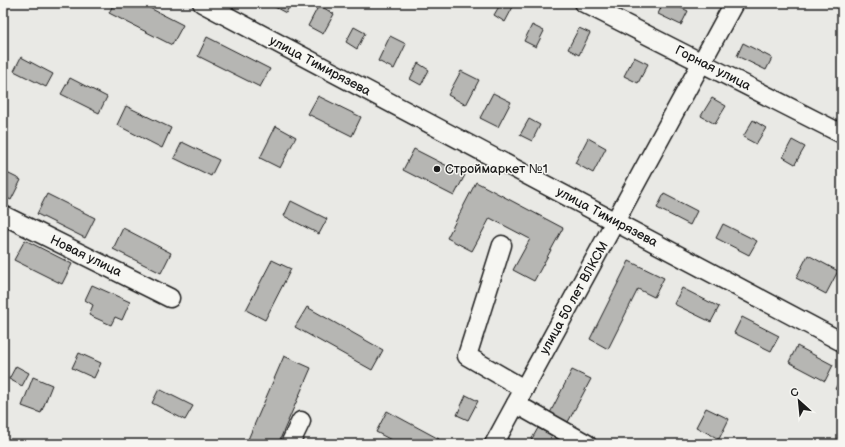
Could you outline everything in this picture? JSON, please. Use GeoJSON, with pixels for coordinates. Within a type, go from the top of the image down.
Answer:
{"type":"FeatureCollection","features":[{"type":"Feature","properties":{"kind":"street","name":"улица Тимирязева"},"geometry":{"type":"LineString","coordinates":[[202,3],[842,342]]}},
{"type":"Feature","properties":{"kind":"street","name":"Горная улица"},"geometry":{"type":"LineString","coordinates":[[584,3],[842,134]]}},
{"type":"Feature","properties":{"kind":"street","name":"улица 50 лет ВЛКСМ"},"geometry":{"type":"LineString","coordinates":[[494,444],[734,3]]}},
{"type":"Feature","properties":{"kind":"street","name":"Новая улица"},"geometry":{"type":"LineString","coordinates":[[3,215],[170,298]]}},
{"type":"Feature","properties":{"kind":"street"},"geometry":{"type":"LineString","coordinates":[[502,245],[467,356],[524,389]]}},
{"type":"Feature","properties":{"kind":"street"},"geometry":{"type":"LineString","coordinates":[[516,404],[587,444]]}},
{"type":"Feature","properties":{"kind":"street"},"geometry":{"type":"LineString","coordinates":[[290,444],[301,421]]}},
{"type":"Feature","properties":{"kind":"building"},"geometry":{"type":"Polygon","coordinates":[[[114,3],[140,3],[183,25],[172,45],[109,13],[114,3]]]}},
{"type":"Feature","properties":{"kind":"building"},"geometry":{"type":"Polygon","coordinates":[[[272,3],[291,3],[286,13],[271,5],[272,3]]]}},
{"type":"Feature","properties":{"kind":"building"},"geometry":{"type":"Polygon","coordinates":[[[501,3],[515,3],[505,22],[494,15],[501,3]]]}},
{"type":"Feature","properties":{"kind":"building"},"geometry":{"type":"Polygon","coordinates":[[[663,3],[671,3],[688,11],[681,25],[658,14],[663,3]]]}},
{"type":"Feature","properties":{"kind":"building"},"geometry":{"type":"Polygon","coordinates":[[[319,5],[334,14],[323,34],[308,26],[319,5]]]}},
{"type":"Feature","properties":{"kind":"building"},"geometry":{"type":"Polygon","coordinates":[[[532,25],[544,31],[536,47],[524,41],[532,25]]]}},
{"type":"Feature","properties":{"kind":"building"},"geometry":{"type":"Polygon","coordinates":[[[354,27],[365,33],[357,49],[346,42],[354,27]]]}},
{"type":"Feature","properties":{"kind":"building"},"geometry":{"type":"Polygon","coordinates":[[[579,28],[590,33],[579,55],[568,49],[579,28]]]}},
{"type":"Feature","properties":{"kind":"building"},"geometry":{"type":"Polygon","coordinates":[[[390,36],[406,44],[394,69],[378,61],[390,36]]]}},
{"type":"Feature","properties":{"kind":"building"},"geometry":{"type":"Polygon","coordinates":[[[207,37],[270,69],[260,87],[198,56],[207,37]]]}},
{"type":"Feature","properties":{"kind":"building"},"geometry":{"type":"Polygon","coordinates":[[[743,43],[772,58],[766,70],[737,56],[743,43]]]}},
{"type":"Feature","properties":{"kind":"building"},"geometry":{"type":"Polygon","coordinates":[[[21,57],[53,74],[46,87],[14,71],[21,57]]]}},
{"type":"Feature","properties":{"kind":"building"},"geometry":{"type":"Polygon","coordinates":[[[634,57],[648,64],[638,83],[624,76],[634,57]]]}},
{"type":"Feature","properties":{"kind":"building"},"geometry":{"type":"Polygon","coordinates":[[[418,63],[429,70],[421,85],[410,79],[418,63]]]}},
{"type":"Feature","properties":{"kind":"building"},"geometry":{"type":"Polygon","coordinates":[[[461,71],[479,80],[466,105],[448,95],[461,71]]]}},
{"type":"Feature","properties":{"kind":"building"},"geometry":{"type":"Polygon","coordinates":[[[70,78],[107,97],[99,113],[61,94],[70,78]]]}},
{"type":"Feature","properties":{"kind":"building"},"geometry":{"type":"Polygon","coordinates":[[[493,93],[511,102],[498,127],[480,118],[493,93]]]}},
{"type":"Feature","properties":{"kind":"building"},"geometry":{"type":"Polygon","coordinates":[[[318,96],[361,117],[352,136],[308,114],[318,96]]]}},
{"type":"Feature","properties":{"kind":"building"},"geometry":{"type":"Polygon","coordinates":[[[712,98],[726,106],[715,124],[701,116],[712,98]]]}},
{"type":"Feature","properties":{"kind":"building"},"geometry":{"type":"Polygon","coordinates":[[[126,106],[171,128],[162,148],[117,125],[126,106]]]}},
{"type":"Feature","properties":{"kind":"building"},"geometry":{"type":"Polygon","coordinates":[[[529,119],[540,125],[532,141],[520,135],[529,119]]]}},
{"type":"Feature","properties":{"kind":"building"},"geometry":{"type":"Polygon","coordinates":[[[753,120],[766,128],[756,144],[743,137],[753,120]]]}},
{"type":"Feature","properties":{"kind":"building"},"geometry":{"type":"Polygon","coordinates":[[[276,126],[296,137],[280,168],[260,158],[276,126]]]}},
{"type":"Feature","properties":{"kind":"building"},"geometry":{"type":"Polygon","coordinates":[[[588,138],[606,148],[593,173],[575,163],[588,138]]]}},
{"type":"Feature","properties":{"kind":"building"},"geometry":{"type":"Polygon","coordinates":[[[792,140],[805,147],[795,164],[783,157],[792,140]]]}},
{"type":"Feature","properties":{"kind":"building"},"geometry":{"type":"Polygon","coordinates":[[[182,142],[219,160],[211,176],[174,158],[182,142]]]}},
{"type":"Feature","properties":{"kind":"building"},"geometry":{"type":"Polygon","coordinates":[[[414,149],[465,175],[454,196],[403,170],[414,149]]]}},
{"type":"Feature","properties":{"kind":"building"},"geometry":{"type":"Polygon","coordinates":[[[3,171],[21,180],[11,200],[3,196],[3,171]]]}},
{"type":"Feature","properties":{"kind":"building"},"geometry":{"type":"Polygon","coordinates":[[[476,182],[563,228],[534,281],[513,270],[530,239],[490,218],[472,251],[447,238],[476,182]]]}},
{"type":"Feature","properties":{"kind":"building"},"geometry":{"type":"Polygon","coordinates":[[[47,194],[95,218],[85,238],[37,214],[47,194]]]}},
{"type":"Feature","properties":{"kind":"building"},"geometry":{"type":"Polygon","coordinates":[[[664,194],[697,211],[690,225],[657,208],[664,194]]]}},
{"type":"Feature","properties":{"kind":"building"},"geometry":{"type":"Polygon","coordinates":[[[291,201],[327,219],[319,234],[284,216],[291,201]]]}},
{"type":"Feature","properties":{"kind":"building"},"geometry":{"type":"Polygon","coordinates":[[[723,224],[757,241],[749,255],[716,238],[723,224]]]}},
{"type":"Feature","properties":{"kind":"building"},"geometry":{"type":"Polygon","coordinates":[[[123,228],[171,253],[161,273],[113,249],[123,228]]]}},
{"type":"Feature","properties":{"kind":"building"},"geometry":{"type":"Polygon","coordinates":[[[25,240],[72,264],[62,284],[14,260],[25,240]]]}},
{"type":"Feature","properties":{"kind":"building"},"geometry":{"type":"Polygon","coordinates":[[[808,255],[838,271],[826,294],[796,278],[808,255]]]}},
{"type":"Feature","properties":{"kind":"building"},"geometry":{"type":"Polygon","coordinates":[[[272,260],[291,269],[265,320],[246,310],[272,260]]]}},
{"type":"Feature","properties":{"kind":"building"},"geometry":{"type":"Polygon","coordinates":[[[629,261],[664,278],[654,297],[638,289],[608,349],[590,339],[629,261]]]}},
{"type":"Feature","properties":{"kind":"building"},"geometry":{"type":"Polygon","coordinates":[[[92,285],[130,302],[122,320],[115,317],[111,325],[89,315],[93,305],[85,300],[92,285]]]}},
{"type":"Feature","properties":{"kind":"building"},"geometry":{"type":"Polygon","coordinates":[[[682,288],[719,307],[711,322],[674,304],[682,288]]]}},
{"type":"Feature","properties":{"kind":"building"},"geometry":{"type":"Polygon","coordinates":[[[307,307],[383,350],[372,370],[295,327],[307,307]]]}},
{"type":"Feature","properties":{"kind":"building"},"geometry":{"type":"Polygon","coordinates":[[[742,317],[779,336],[771,351],[734,333],[742,317]]]}},
{"type":"Feature","properties":{"kind":"building"},"geometry":{"type":"Polygon","coordinates":[[[797,346],[833,365],[825,381],[789,362],[797,346]]]}},
{"type":"Feature","properties":{"kind":"building"},"geometry":{"type":"Polygon","coordinates":[[[79,353],[101,363],[94,378],[72,368],[79,353]]]}},
{"type":"Feature","properties":{"kind":"building"},"geometry":{"type":"Polygon","coordinates":[[[284,356],[311,368],[278,444],[246,444],[284,356]]]}},
{"type":"Feature","properties":{"kind":"building"},"geometry":{"type":"Polygon","coordinates":[[[16,366],[29,373],[22,386],[9,379],[16,366]]]}},
{"type":"Feature","properties":{"kind":"building"},"geometry":{"type":"Polygon","coordinates":[[[572,370],[591,379],[568,422],[550,413],[572,370]]]}},
{"type":"Feature","properties":{"kind":"building"},"geometry":{"type":"Polygon","coordinates":[[[842,376],[842,392],[835,389],[842,376]]]}},
{"type":"Feature","properties":{"kind":"building"},"geometry":{"type":"Polygon","coordinates":[[[33,377],[52,385],[41,413],[22,406],[33,377]]]}},
{"type":"Feature","properties":{"kind":"building"},"geometry":{"type":"Polygon","coordinates":[[[159,389],[193,406],[185,420],[152,403],[159,389]]]}},
{"type":"Feature","properties":{"kind":"building"},"geometry":{"type":"Polygon","coordinates":[[[466,395],[478,401],[468,420],[457,415],[466,395]]]}},
{"type":"Feature","properties":{"kind":"building"},"geometry":{"type":"Polygon","coordinates":[[[706,408],[729,419],[719,439],[696,427],[706,408]]]}},
{"type":"Feature","properties":{"kind":"building"},"geometry":{"type":"Polygon","coordinates":[[[387,411],[439,439],[437,444],[399,444],[376,432],[387,411]]]}},
{"type":"Feature","properties":{"kind":"building"},"geometry":{"type":"Polygon","coordinates":[[[538,428],[568,444],[529,444],[538,428]]]}},
{"type":"Feature","properties":{"kind":"place","name":"Строймаркет №1"},"geometry":{"type":"Point","coordinates":[437,169]}}]}
